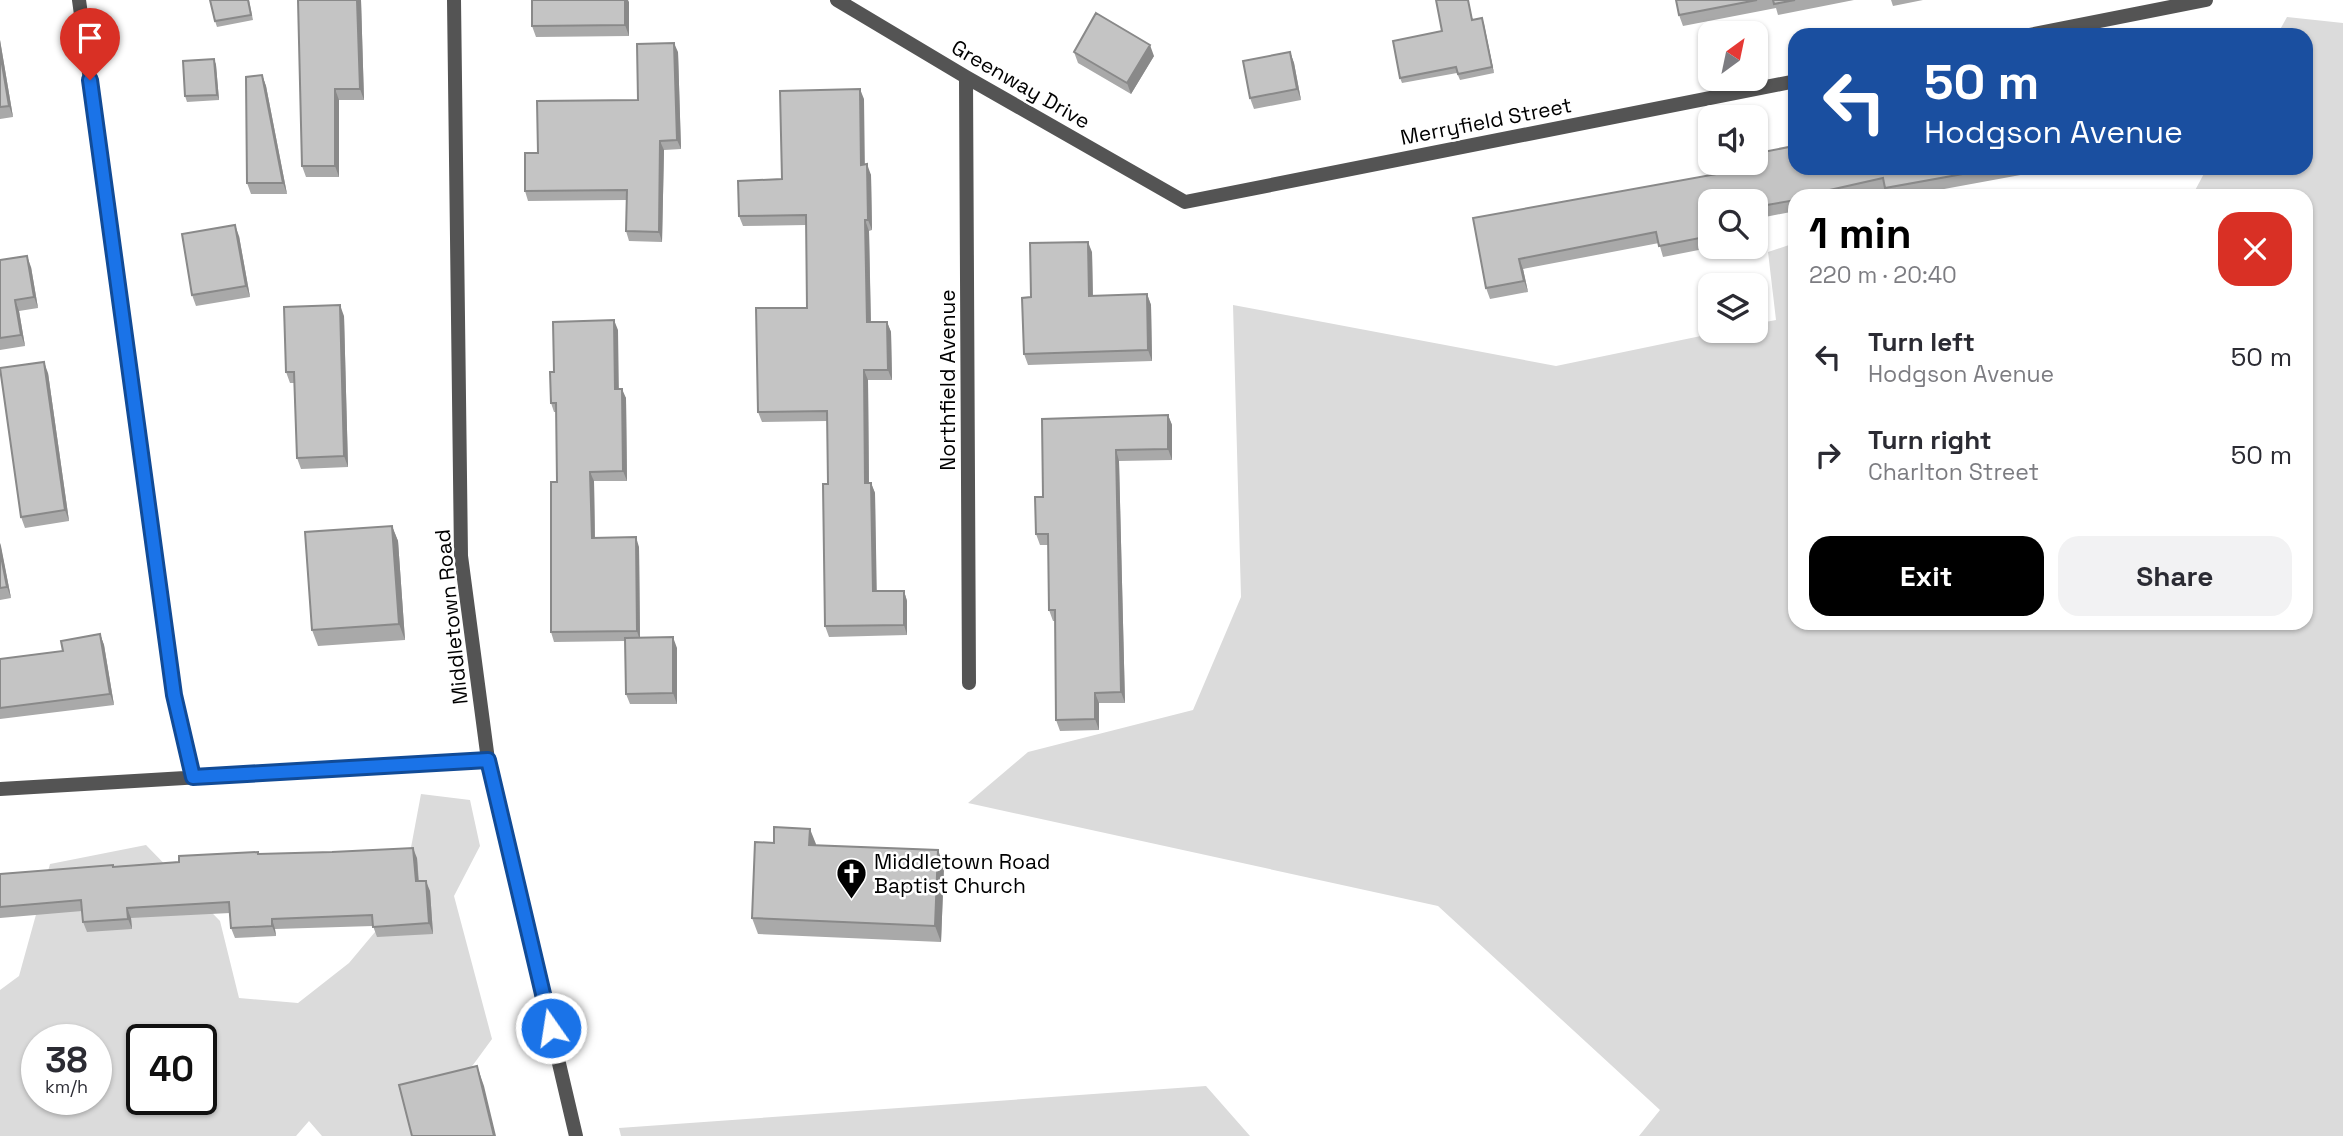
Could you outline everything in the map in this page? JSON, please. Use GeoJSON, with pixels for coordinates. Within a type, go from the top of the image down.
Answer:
{"type":"FeatureCollection","features":[{"type":"Feature","properties":{"kind":"street"},"geometry":{"type":"LineString","coordinates":[[79,0],[174,695],[193,777]]}},
{"type":"Feature","properties":{"kind":"street","name":"Middletown Road"},"geometry":{"type":"LineString","coordinates":[[454,0],[461,556],[488,760],[576,1136]]}},
{"type":"Feature","properties":{"kind":"street","name":"Greenway Drive"},"geometry":{"type":"LineString","coordinates":[[837,0],[1185,202]]}},
{"type":"Feature","properties":{"kind":"street"},"geometry":{"type":"LineString","coordinates":[[2064,28],[2206,0]]}},
{"type":"Feature","properties":{"kind":"street","name":"Northfield Avenue"},"geometry":{"type":"LineString","coordinates":[[966,77],[969,683]]}},
{"type":"Feature","properties":{"kind":"street","name":"Merryfield Street"},"geometry":{"type":"LineString","coordinates":[[1185,202],[1788,83]]}},
{"type":"Feature","properties":{"kind":"street"},"geometry":{"type":"LineString","coordinates":[[0,789],[488,760]]}},
{"type":"Feature","properties":{"kind":"shaded area"},"geometry":{"type":"Polygon","coordinates":[[[2287,17],[2343,23],[2343,1136],[1639,1136],[1660,1110],[1438,906],[968,803],[1028,752],[1193,710],[1241,597],[1233,305],[1556,366],[1698,337],[1698,343],[1768,343],[1768,322],[1776,320],[1768,252],[1788,245],[1788,630],[2313,630],[2313,189],[2196,189],[2203,175],[2313,175],[2313,28],[2281,28],[2287,17]]]}},
{"type":"Feature","properties":{"kind":"shaded area"},"geometry":{"type":"Polygon","coordinates":[[[421,794],[470,800],[480,846],[454,896],[492,1039],[421,1136],[322,1136],[309,1121],[296,1136],[0,1136],[0,990],[19,976],[50,864],[146,845],[220,921],[239,998],[298,1003],[349,963],[401,901],[421,794]]]}},
{"type":"Feature","properties":{"kind":"shaded area"},"geometry":{"type":"Polygon","coordinates":[[[1206,1086],[1250,1136],[621,1136],[619,1128],[1206,1086]]]}},
{"type":"Feature","properties":{"kind":"building"},"geometry":{"type":"Polygon","coordinates":[[[210,0],[248,0],[251,15],[215,21],[210,0]]]}},
{"type":"Feature","properties":{"kind":"building"},"geometry":{"type":"Polygon","coordinates":[[[298,0],[357,0],[360,89],[335,89],[335,166],[302,166],[298,0]]]}},
{"type":"Feature","properties":{"kind":"building"},"geometry":{"type":"Polygon","coordinates":[[[532,0],[625,0],[625,25],[532,26],[532,0]]]}},
{"type":"Feature","properties":{"kind":"building"},"geometry":{"type":"Polygon","coordinates":[[[1436,0],[1468,0],[1472,20],[1482,18],[1492,67],[1458,74],[1456,67],[1400,78],[1393,41],[1442,31],[1436,0]]]}},
{"type":"Feature","properties":{"kind":"building"},"geometry":{"type":"Polygon","coordinates":[[[1676,0],[1757,0],[1679,15],[1676,0]]]}},
{"type":"Feature","properties":{"kind":"building"},"geometry":{"type":"Polygon","coordinates":[[[1773,0],[1795,0],[1774,4],[1773,0]]]}},
{"type":"Feature","properties":{"kind":"building"},"geometry":{"type":"Polygon","coordinates":[[[1096,13],[1150,45],[1127,83],[1074,52],[1096,13]]]}},
{"type":"Feature","properties":{"kind":"building"},"geometry":{"type":"Polygon","coordinates":[[[674,43],[677,140],[660,141],[659,232],[626,231],[627,190],[525,191],[525,153],[538,153],[537,101],[638,100],[637,44],[674,43]]]}},
{"type":"Feature","properties":{"kind":"building"},"geometry":{"type":"Polygon","coordinates":[[[0,52],[9,106],[0,107],[0,52]]]}},
{"type":"Feature","properties":{"kind":"building"},"geometry":{"type":"Polygon","coordinates":[[[1290,52],[1297,89],[1250,98],[1243,61],[1290,52]]]}},
{"type":"Feature","properties":{"kind":"building"},"geometry":{"type":"Polygon","coordinates":[[[214,59],[217,95],[185,96],[183,61],[214,59]]]}},
{"type":"Feature","properties":{"kind":"building"},"geometry":{"type":"Polygon","coordinates":[[[262,75],[283,183],[247,183],[246,77],[262,75]]]}},
{"type":"Feature","properties":{"kind":"building"},"geometry":{"type":"Polygon","coordinates":[[[860,89],[861,165],[867,164],[867,322],[887,322],[888,370],[864,370],[865,483],[871,483],[873,591],[904,591],[904,625],[825,626],[823,484],[828,484],[827,411],[758,412],[756,308],[807,308],[806,215],[739,216],[738,181],[782,179],[780,91],[860,89]]]}},
{"type":"Feature","properties":{"kind":"building"},"geometry":{"type":"Polygon","coordinates":[[[1788,147],[1788,175],[1957,175],[1885,188],[1883,178],[1834,189],[1788,189],[1788,201],[1768,205],[1768,189],[1698,189],[1698,238],[1659,246],[1656,232],[1519,259],[1524,281],[1486,288],[1473,218],[1711,175],[1768,175],[1768,151],[1788,147]]]}},
{"type":"Feature","properties":{"kind":"building"},"geometry":{"type":"Polygon","coordinates":[[[235,225],[246,286],[192,295],[182,234],[235,225]]]}},
{"type":"Feature","properties":{"kind":"building"},"geometry":{"type":"Polygon","coordinates":[[[1088,242],[1089,296],[1147,294],[1148,350],[1024,354],[1022,298],[1031,297],[1030,243],[1088,242]]]}},
{"type":"Feature","properties":{"kind":"building"},"geometry":{"type":"Polygon","coordinates":[[[27,256],[34,297],[15,300],[21,335],[0,338],[0,260],[27,256]]]}},
{"type":"Feature","properties":{"kind":"building"},"geometry":{"type":"Polygon","coordinates":[[[340,305],[344,456],[297,458],[294,372],[286,372],[284,307],[340,305]]]}},
{"type":"Feature","properties":{"kind":"building"},"geometry":{"type":"Polygon","coordinates":[[[614,320],[615,389],[622,389],[623,471],[590,472],[592,538],[636,537],[637,631],[551,632],[551,482],[557,482],[556,403],[551,403],[550,372],[554,372],[553,322],[614,320]]]}},
{"type":"Feature","properties":{"kind":"building"},"geometry":{"type":"Polygon","coordinates":[[[44,362],[65,510],[21,517],[0,368],[44,362]]]}},
{"type":"Feature","properties":{"kind":"building"},"geometry":{"type":"Polygon","coordinates":[[[1168,415],[1168,449],[1116,450],[1121,692],[1095,693],[1095,719],[1056,720],[1055,610],[1049,610],[1048,534],[1036,534],[1035,497],[1043,497],[1042,419],[1168,415]]]}},
{"type":"Feature","properties":{"kind":"building"},"geometry":{"type":"Polygon","coordinates":[[[392,526],[399,624],[312,630],[305,532],[392,526]]]}},
{"type":"Feature","properties":{"kind":"building"},"geometry":{"type":"Polygon","coordinates":[[[0,551],[7,587],[0,588],[0,551]]]}},
{"type":"Feature","properties":{"kind":"building"},"geometry":{"type":"Polygon","coordinates":[[[100,634],[110,694],[0,708],[0,659],[63,651],[61,641],[100,634]]]}},
{"type":"Feature","properties":{"kind":"building"},"geometry":{"type":"Polygon","coordinates":[[[673,637],[673,693],[626,694],[625,638],[673,637]]]}},
{"type":"Feature","properties":{"kind":"building","name":"Middletown Road Baptist Church"},"geometry":{"type":"Polygon","coordinates":[[[774,827],[810,829],[809,845],[938,850],[935,926],[752,918],[755,842],[774,843],[774,827]]]}},
{"type":"Feature","properties":{"kind":"building"},"geometry":{"type":"Polygon","coordinates":[[[413,848],[416,881],[426,881],[429,923],[373,927],[372,915],[272,919],[272,926],[231,928],[229,902],[127,908],[128,919],[83,922],[81,900],[0,907],[0,874],[179,862],[179,856],[413,848]]]}},
{"type":"Feature","properties":{"kind":"building"},"geometry":{"type":"Polygon","coordinates":[[[477,1066],[494,1136],[412,1136],[399,1085],[477,1066]]]}},
{"type":"Feature","properties":{"kind":"place","name":"Middletown Road Baptist Church"},"geometry":{"type":"Point","coordinates":[851,900]}},
{"type":"Feature","properties":{"kind":"route"},"geometry":{"type":"LineString","coordinates":[[90,80],[174,695],[193,777],[488,760],[551,1028]]}}]}
